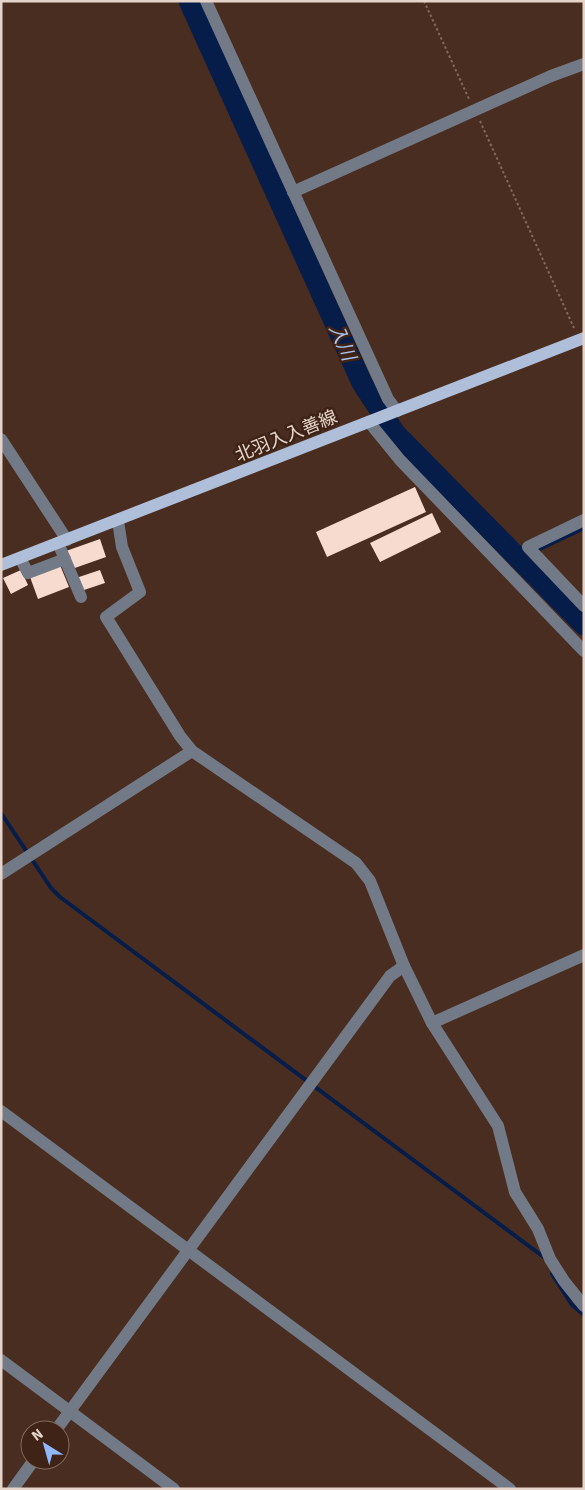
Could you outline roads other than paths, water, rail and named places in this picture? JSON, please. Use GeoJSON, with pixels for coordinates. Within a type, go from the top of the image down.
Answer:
{"type":"FeatureCollection","features":[{"type":"Feature","properties":{"kind":"main road","name":"北羽入入善線"},"geometry":{"type":"LineString","coordinates":[[1,565],[582,339]]}},
{"type":"Feature","properties":{"kind":"street"},"geometry":{"type":"LineString","coordinates":[[206,1],[395,412]]}},
{"type":"Feature","properties":{"kind":"street"},"geometry":{"type":"LineString","coordinates":[[293,192],[551,76],[584,64]]}},
{"type":"Feature","properties":{"kind":"street"},"geometry":{"type":"LineString","coordinates":[[371,421],[400,460],[584,651]]}},
{"type":"Feature","properties":{"kind":"street"},"geometry":{"type":"LineString","coordinates":[[1,439],[62,541],[64,559],[80,598]]}},
{"type":"Feature","properties":{"kind":"street"},"geometry":{"type":"LineString","coordinates":[[584,520],[528,547],[584,606]]}},
{"type":"Feature","properties":{"kind":"street"},"geometry":{"type":"LineString","coordinates":[[118,521],[122,547],[140,592],[106,617],[180,736],[192,751],[356,863],[370,881],[404,966],[432,1023],[498,1126],[515,1192],[538,1230],[550,1259],[564,1281],[584,1306]]}},
{"type":"Feature","properties":{"kind":"street"},"geometry":{"type":"LineString","coordinates":[[20,558],[28,573],[64,559]]}},
{"type":"Feature","properties":{"kind":"street"},"geometry":{"type":"LineString","coordinates":[[1,874],[192,751]]}},
{"type":"Feature","properties":{"kind":"street"},"geometry":{"type":"LineString","coordinates":[[432,1023],[584,955]]}},
{"type":"Feature","properties":{"kind":"street"},"geometry":{"type":"LineString","coordinates":[[63,1420],[390,976],[404,966]]}},
{"type":"Feature","properties":{"kind":"street"},"geometry":{"type":"LineString","coordinates":[[1,1111],[510,1489]]}},
{"type":"Feature","properties":{"kind":"street"},"geometry":{"type":"LineString","coordinates":[[1,1360],[174,1489]]}},
{"type":"Feature","properties":{"kind":"street"},"geometry":{"type":"LineString","coordinates":[[12,1489],[26,1470]]}},
{"type":"Feature","properties":{"kind":"waterway","name":"入川"},"geometry":{"type":"LineString","coordinates":[[189,1],[362,383],[395,433],[584,625]]}},
{"type":"Feature","properties":{"kind":"waterway"},"geometry":{"type":"LineString","coordinates":[[519,559],[584,528]]}},
{"type":"Feature","properties":{"kind":"waterway"},"geometry":{"type":"LineString","coordinates":[[1,813],[51,888],[60,897],[545,1258]]}},
{"type":"Feature","properties":{"kind":"waterway"},"geometry":{"type":"LineString","coordinates":[[552,1274],[572,1305],[584,1315]]}}]}
